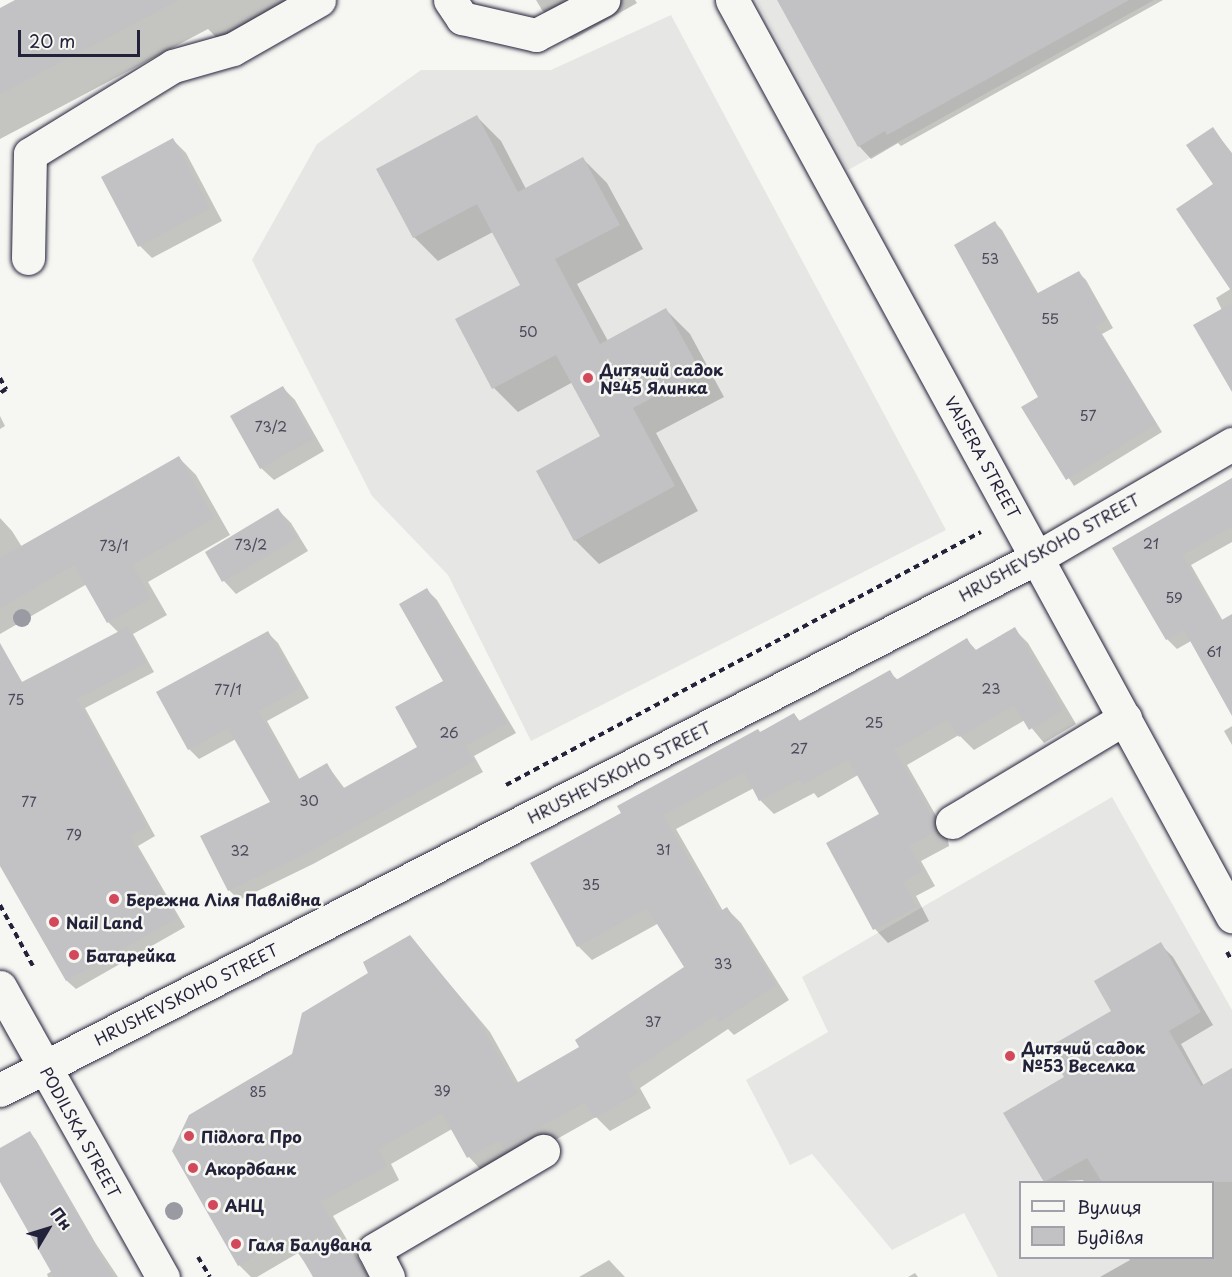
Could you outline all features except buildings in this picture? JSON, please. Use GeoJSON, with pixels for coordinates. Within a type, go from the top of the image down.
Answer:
{"type":"FeatureCollection","features":[{"type":"Feature","properties":{"kind":"street"},"geometry":{"type":"LineString","coordinates":[[28,258],[30,154],[173,66],[232,49],[319,0]]}},
{"type":"Feature","properties":{"kind":"street"},"geometry":{"type":"LineString","coordinates":[[450,0],[462,18],[536,35],[603,0]]}},
{"type":"Feature","properties":{"kind":"street","name":"VAISERA STREET"},"geometry":{"type":"LineString","coordinates":[[732,0],[1232,916]]}},
{"type":"Feature","properties":{"kind":"street","name":"HRUSHEVSKOHO STREET"},"geometry":{"type":"LineString","coordinates":[[0,1090],[1038,557],[1232,444]]}},
{"type":"Feature","properties":{"kind":"street"},"geometry":{"type":"LineString","coordinates":[[951,822],[1125,718]]}},
{"type":"Feature","properties":{"kind":"street","name":"PODILSKA STREET"},"geometry":{"type":"LineString","coordinates":[[0,987],[163,1277]]}},
{"type":"Feature","properties":{"kind":"street"},"geometry":{"type":"LineString","coordinates":[[388,1277],[374,1250],[543,1151]]}},
{"type":"Feature","properties":{"kind":"path"},"geometry":{"type":"LineString","coordinates":[[0,378],[6,389],[0,393]]}},
{"type":"Feature","properties":{"kind":"path"},"geometry":{"type":"LineString","coordinates":[[497,789],[985,530]]}},
{"type":"Feature","properties":{"kind":"shaded area"},"geometry":{"type":"Polygon","coordinates":[[[756,0],[1154,0],[848,170],[756,0]]]}},
{"type":"Feature","properties":{"kind":"shaded area","name":"Дитячий садок №45 Ялинка"},"geometry":{"type":"Polygon","coordinates":[[[671,15],[946,530],[531,741],[448,575],[372,496],[252,260],[317,144],[421,70],[551,70],[671,15]]]}},
{"type":"Feature","properties":{"kind":"shaded area","name":"Дитячий садок №53 Веселка"},"geometry":{"type":"Polygon","coordinates":[[[1112,797],[1232,1010],[1232,1277],[998,1277],[964,1213],[892,1250],[812,1154],[790,1165],[746,1080],[828,1032],[802,977],[1112,797]]]}},
{"type":"Feature","properties":{"kind":"place","name":"Дитячий садок №45 Ялинка"},"geometry":{"type":"Point","coordinates":[588,378]}},
{"type":"Feature","properties":{"kind":"place","name":"Бережна Ліля Павлівна"},"geometry":{"type":"Point","coordinates":[114,899]}},
{"type":"Feature","properties":{"kind":"place","name":"Nail Land"},"geometry":{"type":"Point","coordinates":[54,922]}},
{"type":"Feature","properties":{"kind":"place","name":"Батарейка"},"geometry":{"type":"Point","coordinates":[74,955]}},
{"type":"Feature","properties":{"kind":"place","name":"Дитячий садок №53 Веселка"},"geometry":{"type":"Point","coordinates":[1010,1056]}},
{"type":"Feature","properties":{"kind":"place","name":"Підлога Про"},"geometry":{"type":"Point","coordinates":[189,1136]}},
{"type":"Feature","properties":{"kind":"place","name":"Акордбанк"},"geometry":{"type":"Point","coordinates":[193,1168]}},
{"type":"Feature","properties":{"kind":"place","name":"АНЦ"},"geometry":{"type":"Point","coordinates":[213,1205]}},
{"type":"Feature","properties":{"kind":"place","name":"Галя Балувана"},"geometry":{"type":"Point","coordinates":[236,1244]}}]}
